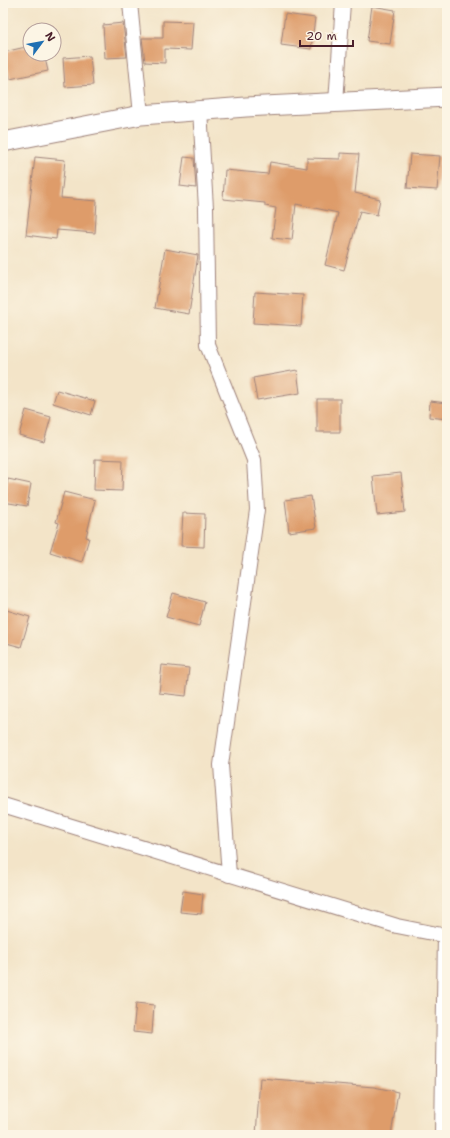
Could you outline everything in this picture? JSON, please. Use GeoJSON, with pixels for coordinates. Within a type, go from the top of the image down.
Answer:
{"type":"FeatureCollection","features":[{"type":"Feature","properties":{"kind":"main road"},"geometry":{"type":"LineString","coordinates":[[3,142],[141,115],[336,102],[447,98]]}},
{"type":"Feature","properties":{"kind":"street"},"geometry":{"type":"LineString","coordinates":[[130,3],[141,115]]}},
{"type":"Feature","properties":{"kind":"street"},"geometry":{"type":"LineString","coordinates":[[336,102],[343,3]]}},
{"type":"Feature","properties":{"kind":"street"},"geometry":{"type":"LineString","coordinates":[[200,110],[206,208],[208,345],[254,460],[257,510],[221,765],[229,875]]}},
{"type":"Feature","properties":{"kind":"street"},"geometry":{"type":"LineString","coordinates":[[3,805],[397,926],[446,935],[442,1135]]}},
{"type":"Feature","properties":{"kind":"building"},"geometry":{"type":"Polygon","coordinates":[[[372,6],[395,10],[390,44],[367,41],[372,6]]]}},
{"type":"Feature","properties":{"kind":"building"},"geometry":{"type":"Polygon","coordinates":[[[285,14],[315,18],[311,49],[281,45],[285,14]]]}},
{"type":"Feature","properties":{"kind":"building"},"geometry":{"type":"Polygon","coordinates":[[[163,21],[193,22],[191,50],[165,49],[165,63],[145,62],[142,38],[163,38],[163,21]]]}},
{"type":"Feature","properties":{"kind":"building"},"geometry":{"type":"Polygon","coordinates":[[[123,23],[127,57],[105,58],[103,25],[123,23]]]}},
{"type":"Feature","properties":{"kind":"building"},"geometry":{"type":"Polygon","coordinates":[[[22,48],[22,62],[46,62],[48,71],[10,79],[4,52],[22,48]]]}},
{"type":"Feature","properties":{"kind":"building"},"geometry":{"type":"Polygon","coordinates":[[[90,56],[93,85],[65,87],[63,58],[90,56]]]}},
{"type":"Feature","properties":{"kind":"building"},"geometry":{"type":"Polygon","coordinates":[[[340,153],[359,154],[355,193],[380,199],[377,215],[360,211],[344,270],[325,265],[338,213],[296,204],[292,240],[272,238],[276,208],[265,206],[265,203],[223,199],[225,170],[268,174],[270,162],[307,168],[307,158],[340,159],[340,153]]]}},
{"type":"Feature","properties":{"kind":"building"},"geometry":{"type":"Polygon","coordinates":[[[410,154],[440,156],[437,190],[407,188],[410,154]]]}},
{"type":"Feature","properties":{"kind":"building"},"geometry":{"type":"Polygon","coordinates":[[[35,157],[65,160],[61,198],[97,201],[95,233],[57,230],[56,239],[26,235],[35,157]]]}},
{"type":"Feature","properties":{"kind":"building"},"geometry":{"type":"Polygon","coordinates":[[[184,157],[194,158],[196,188],[180,186],[184,157]]]}},
{"type":"Feature","properties":{"kind":"building"},"geometry":{"type":"Polygon","coordinates":[[[165,249],[198,255],[189,314],[155,308],[165,249]]]}},
{"type":"Feature","properties":{"kind":"building"},"geometry":{"type":"Polygon","coordinates":[[[255,292],[303,295],[301,326],[253,323],[255,292]]]}},
{"type":"Feature","properties":{"kind":"building"},"geometry":{"type":"Polygon","coordinates":[[[297,370],[300,393],[257,400],[253,378],[297,370]]]}},
{"type":"Feature","properties":{"kind":"building"},"geometry":{"type":"Polygon","coordinates":[[[57,390],[95,401],[91,415],[53,403],[57,390]]]}},
{"type":"Feature","properties":{"kind":"building"},"geometry":{"type":"Polygon","coordinates":[[[317,399],[340,399],[340,432],[317,432],[317,399]]]}},
{"type":"Feature","properties":{"kind":"building"},"geometry":{"type":"Polygon","coordinates":[[[430,401],[447,403],[447,419],[429,417],[430,401]]]}},
{"type":"Feature","properties":{"kind":"building"},"geometry":{"type":"Polygon","coordinates":[[[26,410],[51,417],[44,442],[19,435],[26,410]]]}},
{"type":"Feature","properties":{"kind":"building"},"geometry":{"type":"Polygon","coordinates":[[[95,459],[123,460],[122,491],[94,490],[95,459]]]}},
{"type":"Feature","properties":{"kind":"building"},"geometry":{"type":"Polygon","coordinates":[[[401,473],[405,512],[377,515],[373,476],[401,473]]]}},
{"type":"Feature","properties":{"kind":"building"},"geometry":{"type":"Polygon","coordinates":[[[8,479],[31,484],[27,506],[3,502],[8,479]]]}},
{"type":"Feature","properties":{"kind":"building"},"geometry":{"type":"Polygon","coordinates":[[[64,492],[95,500],[86,537],[89,538],[82,562],[50,552],[59,523],[56,522],[64,492]]]}},
{"type":"Feature","properties":{"kind":"building"},"geometry":{"type":"Polygon","coordinates":[[[311,496],[316,528],[289,532],[285,500],[311,496]]]}},
{"type":"Feature","properties":{"kind":"building"},"geometry":{"type":"Polygon","coordinates":[[[183,513],[205,514],[204,547],[181,546],[183,513]]]}},
{"type":"Feature","properties":{"kind":"building"},"geometry":{"type":"Polygon","coordinates":[[[173,593],[205,602],[199,626],[166,617],[173,593]]]}},
{"type":"Feature","properties":{"kind":"building"},"geometry":{"type":"Polygon","coordinates":[[[3,609],[30,617],[21,647],[3,642],[3,609]]]}},
{"type":"Feature","properties":{"kind":"building"},"geometry":{"type":"Polygon","coordinates":[[[162,665],[189,668],[186,696],[159,693],[162,665]]]}},
{"type":"Feature","properties":{"kind":"building"},"geometry":{"type":"Polygon","coordinates":[[[183,891],[203,894],[201,914],[180,912],[183,891]]]}},
{"type":"Feature","properties":{"kind":"building"},"geometry":{"type":"Polygon","coordinates":[[[136,1003],[154,1005],[152,1034],[133,1032],[136,1003]]]}},
{"type":"Feature","properties":{"kind":"building"},"geometry":{"type":"Polygon","coordinates":[[[260,1078],[374,1087],[398,1092],[391,1135],[256,1135],[260,1078]]]}}]}
